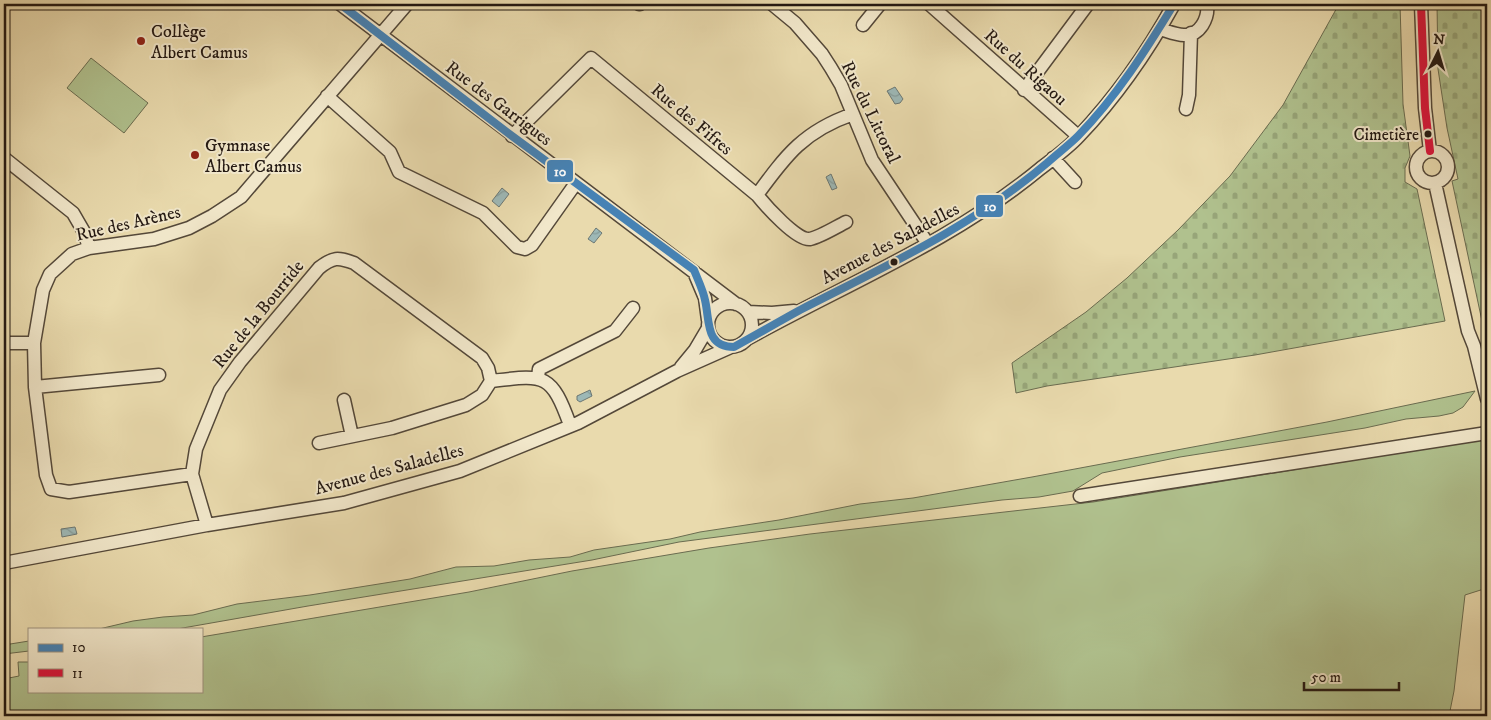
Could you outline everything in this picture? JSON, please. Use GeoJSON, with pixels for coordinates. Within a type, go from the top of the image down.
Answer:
{"type":"FeatureCollection","features":[{"type":"Feature","properties":{"kind":"street","name":"Rue des Garrigues"},"geometry":{"type":"LineString","coordinates":[[340,4],[512,136],[694,270],[736,304]]}},
{"type":"Feature","properties":{"kind":"street","name":"Rue des Arènes"},"geometry":{"type":"LineString","coordinates":[[192,474],[69,492],[51,489],[46,475],[35,387],[34,343],[43,290],[50,274],[72,254],[89,248],[154,238],[189,228],[241,197],[407,4]]}},
{"type":"Feature","properties":{"kind":"street","name":"Rue du Littoral"},"geometry":{"type":"LineString","coordinates":[[772,4],[795,23],[822,54],[838,78],[872,160],[928,244]]}},
{"type":"Feature","properties":{"kind":"street"},"geometry":{"type":"LineString","coordinates":[[863,25],[880,4]]}},
{"type":"Feature","properties":{"kind":"street","name":"Rue du Rigaou"},"geometry":{"type":"LineString","coordinates":[[929,4],[1078,136]]}},
{"type":"Feature","properties":{"kind":"street","name":"Avenue des Saladelles"},"geometry":{"type":"LineString","coordinates":[[747,339],[882,270],[952,231],[998,202],[1078,136],[1124,82],[1160,29],[1174,4]]}},
{"type":"Feature","properties":{"kind":"street"},"geometry":{"type":"LineString","coordinates":[[1160,29],[1185,36],[1198,31],[1208,12],[1207,4]]}},
{"type":"Feature","properties":{"kind":"street"},"geometry":{"type":"LineString","coordinates":[[1421,4],[1425,108],[1430,151]]}},
{"type":"Feature","properties":{"kind":"street"},"geometry":{"type":"LineString","coordinates":[[1024,90],[1086,5]]}},
{"type":"Feature","properties":{"kind":"street"},"geometry":{"type":"LineString","coordinates":[[1186,109],[1189,95],[1191,33]]}},
{"type":"Feature","properties":{"kind":"street","name":"Rue des Fifres"},"geometry":{"type":"LineString","coordinates":[[512,136],[591,58],[757,196]]}},
{"type":"Feature","properties":{"kind":"street"},"geometry":{"type":"LineString","coordinates":[[327,96],[390,152],[399,172],[483,213],[517,247],[525,249],[532,244],[576,183]]}},
{"type":"Feature","properties":{"kind":"street"},"geometry":{"type":"LineString","coordinates":[[846,222],[812,239],[803,239],[772,213],[757,196],[776,169],[796,146],[813,132],[836,120],[853,114]]}},
{"type":"Feature","properties":{"kind":"street"},"geometry":{"type":"LineString","coordinates":[[1430,151],[1440,153],[1447,162],[1447,172],[1445,177],[1436,183],[1430,184],[1421,180],[1416,171],[1416,162],[1421,154],[1430,151]]}},
{"type":"Feature","properties":{"kind":"street"},"geometry":{"type":"LineString","coordinates":[[4,158],[73,213],[84,232],[89,248]]}},
{"type":"Feature","properties":{"kind":"street"},"geometry":{"type":"LineString","coordinates":[[1053,158],[1075,182]]}},
{"type":"Feature","properties":{"kind":"street"},"geometry":{"type":"LineString","coordinates":[[1436,183],[1468,330],[1474,346],[1487,399]]}},
{"type":"Feature","properties":{"kind":"street","name":"Rue de la Bourride"},"geometry":{"type":"LineString","coordinates":[[207,525],[192,474],[196,449],[220,390],[240,362],[319,268],[330,260],[342,258],[354,263],[482,358],[488,368],[490,381]]}},
{"type":"Feature","properties":{"kind":"street"},"geometry":{"type":"LineString","coordinates":[[694,270],[705,298],[708,324],[714,340],[720,345],[731,347],[741,344],[747,339],[752,326],[748,312],[736,304],[722,304],[711,314],[708,324]]}},
{"type":"Feature","properties":{"kind":"street"},"geometry":{"type":"LineString","coordinates":[[538,378],[539,369],[615,331],[633,308]]}},
{"type":"Feature","properties":{"kind":"street","name":"Avenue des Saladelles"},"geometry":{"type":"LineString","coordinates":[[748,312],[799,311]]}},
{"type":"Feature","properties":{"kind":"street","name":"Avenue des Saladelles"},"geometry":{"type":"LineString","coordinates":[[678,371],[695,350],[708,324]]}},
{"type":"Feature","properties":{"kind":"street"},"geometry":{"type":"LineString","coordinates":[[4,343],[34,343]]}},
{"type":"Feature","properties":{"kind":"street","name":"Avenue des Saladelles"},"geometry":{"type":"LineString","coordinates":[[4,563],[207,525],[344,503],[460,470],[570,425],[678,371],[731,347]]}},
{"type":"Feature","properties":{"kind":"street"},"geometry":{"type":"LineString","coordinates":[[35,387],[159,375]]}},
{"type":"Feature","properties":{"kind":"street"},"geometry":{"type":"LineString","coordinates":[[319,442],[392,428],[466,404],[482,395],[490,381],[519,378],[538,378],[551,385],[561,402],[570,425]]}},
{"type":"Feature","properties":{"kind":"street"},"geometry":{"type":"LineString","coordinates":[[344,400],[352,436]]}},
{"type":"Feature","properties":{"kind":"street"},"geometry":{"type":"LineString","coordinates":[[1080,496],[1487,433]]}},
{"type":"Feature","properties":{"kind":"green space"},"geometry":{"type":"Polygon","coordinates":[[[1339,4],[1400,4],[1403,104],[1410,156],[1405,168],[1405,182],[1417,189],[1445,321],[1255,355],[1047,386],[1016,393],[1012,363],[1086,312],[1127,278],[1178,230],[1230,176],[1283,105],[1339,4]]]}},
{"type":"Feature","properties":{"kind":"green space"},"geometry":{"type":"Polygon","coordinates":[[[1437,4],[1487,4],[1487,319],[1482,321],[1452,181],[1458,179],[1447,128],[1438,69],[1437,4]]]}},
{"type":"Feature","properties":{"kind":"green space"},"geometry":{"type":"Polygon","coordinates":[[[91,58],[148,103],[124,133],[67,88],[91,58]]]}},
{"type":"Feature","properties":{"kind":"green space"},"geometry":{"type":"Polygon","coordinates":[[[1475,391],[1463,407],[1453,413],[1406,419],[1365,428],[1180,457],[1102,473],[1073,491],[1039,497],[1002,500],[679,542],[592,560],[183,628],[103,628],[133,621],[193,615],[237,604],[310,595],[410,579],[456,567],[494,566],[529,560],[570,557],[594,550],[670,539],[860,504],[913,498],[1327,422],[1475,391]]]}},
{"type":"Feature","properties":{"kind":"green space"},"geometry":{"type":"Polygon","coordinates":[[[1486,439],[1487,588],[1465,595],[1454,691],[1449,716],[4,716],[4,679],[19,676],[18,662],[28,662],[28,692],[202,692],[202,637],[469,592],[572,571],[709,548],[810,534],[1093,502],[1486,439]]]}},
{"type":"Feature","properties":{"kind":"green space"},"geometry":{"type":"Polygon","coordinates":[[[28,641],[28,651],[4,654],[4,645],[28,641]]]}},
{"type":"Feature","properties":{"kind":"water"},"geometry":{"type":"Polygon","coordinates":[[[895,87],[903,99],[900,103],[895,104],[887,91],[895,87]]]}},
{"type":"Feature","properties":{"kind":"water"},"geometry":{"type":"Polygon","coordinates":[[[831,174],[837,188],[832,190],[826,177],[831,174]]]}},
{"type":"Feature","properties":{"kind":"water"},"geometry":{"type":"Polygon","coordinates":[[[502,188],[509,194],[499,207],[492,201],[502,188]]]}},
{"type":"Feature","properties":{"kind":"water"},"geometry":{"type":"Polygon","coordinates":[[[596,228],[602,233],[594,243],[588,239],[596,228]]]}},
{"type":"Feature","properties":{"kind":"water"},"geometry":{"type":"Polygon","coordinates":[[[864,254],[867,256],[868,261],[856,267],[852,260],[864,254]]]}},
{"type":"Feature","properties":{"kind":"water"},"geometry":{"type":"Polygon","coordinates":[[[590,390],[592,396],[580,402],[577,400],[577,396],[590,390]]]}},
{"type":"Feature","properties":{"kind":"water"},"geometry":{"type":"Polygon","coordinates":[[[75,527],[77,534],[62,537],[61,529],[75,527]]]}},
{"type":"Feature","properties":{"kind":"transit line","name":"10"},"geometry":{"type":"LineString","coordinates":[[340,4],[512,136],[694,270],[704,296],[713,338],[718,343],[734,347],[800,310],[928,244],[1019,186],[1071,143],[1106,105],[1153,38],[1174,4]]}},
{"type":"Feature","properties":{"kind":"transit line","name":"11"},"geometry":{"type":"LineString","coordinates":[[1421,4],[1425,108],[1430,151]]}},
{"type":"Feature","properties":{"kind":"place","name":"Collège Albert Camus"},"geometry":{"type":"Point","coordinates":[141,41]}},
{"type":"Feature","properties":{"kind":"place","name":"Cimetière"},"geometry":{"type":"Point","coordinates":[1428,134]}},
{"type":"Feature","properties":{"kind":"place","name":"Gymnase Albert Camus"},"geometry":{"type":"Point","coordinates":[195,155]}}]}
